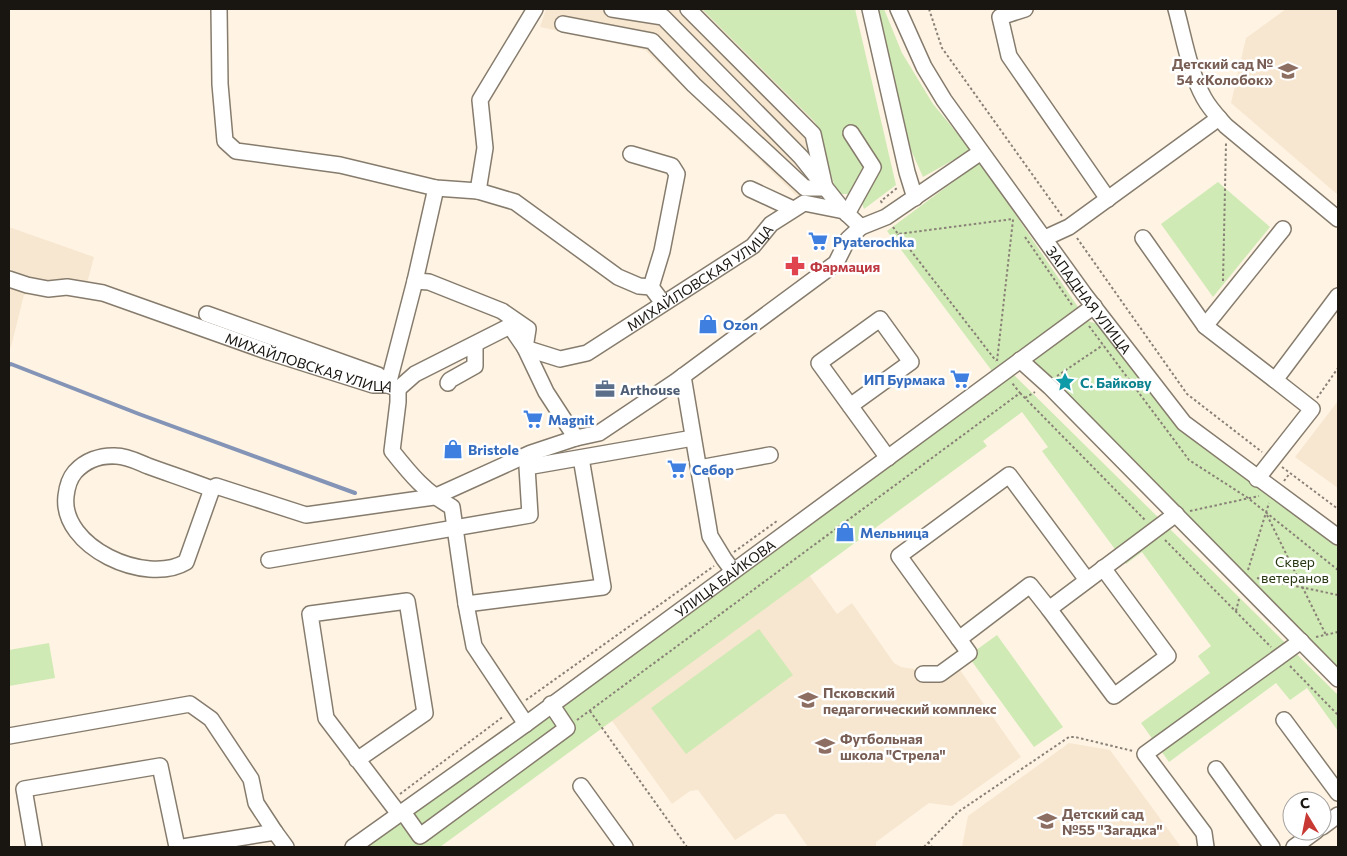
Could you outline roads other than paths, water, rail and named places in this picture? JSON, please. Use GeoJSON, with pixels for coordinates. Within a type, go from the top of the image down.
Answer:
{"type":"FeatureCollection","features":[{"type":"Feature","properties":{"kind":"street"},"geometry":{"type":"LineString","coordinates":[[219,9],[220,84],[225,141],[236,151],[340,166],[436,188],[478,191],[515,202],[618,277],[639,286],[651,287],[664,304]]}},
{"type":"Feature","properties":{"kind":"street"},"geometry":{"type":"LineString","coordinates":[[478,191],[484,148],[480,100],[535,9]]}},
{"type":"Feature","properties":{"kind":"street"},"geometry":{"type":"LineString","coordinates":[[612,9],[663,17],[801,157],[845,212],[861,227]]}},
{"type":"Feature","properties":{"kind":"street"},"geometry":{"type":"LineString","coordinates":[[688,9],[814,134],[825,188]]}},
{"type":"Feature","properties":{"kind":"street"},"geometry":{"type":"LineString","coordinates":[[870,9],[907,172],[915,198]]}},
{"type":"Feature","properties":{"kind":"street","name":"ЗАПАДНАЯ УЛИЦА"},"geometry":{"type":"LineString","coordinates":[[898,9],[924,67],[944,100],[1094,306],[1184,424],[1258,479],[1278,488],[1338,538]]}},
{"type":"Feature","properties":{"kind":"street"},"geometry":{"type":"LineString","coordinates":[[1025,9],[1000,17],[1009,56],[1108,199]]}},
{"type":"Feature","properties":{"kind":"street"},"geometry":{"type":"LineString","coordinates":[[1176,9],[1197,82],[1205,99],[1223,122],[1338,219]]}},
{"type":"Feature","properties":{"kind":"street"},"geometry":{"type":"LineString","coordinates":[[563,24],[652,41],[694,85],[804,188],[825,188]]}},
{"type":"Feature","properties":{"kind":"street"},"geometry":{"type":"LineString","coordinates":[[1045,238],[1069,227],[1223,122]]}},
{"type":"Feature","properties":{"kind":"street"},"geometry":{"type":"LineString","coordinates":[[845,212],[873,167],[850,133]]}},
{"type":"Feature","properties":{"kind":"street"},"geometry":{"type":"LineString","coordinates":[[212,489],[122,456],[104,456],[81,465],[72,476],[65,500],[71,524],[101,554],[138,567],[170,568],[180,566],[186,562],[212,489],[216,486],[306,515],[434,497],[531,453],[576,438],[599,433],[683,376],[836,263],[848,240],[861,227],[886,217],[982,152]]}},
{"type":"Feature","properties":{"kind":"street"},"geometry":{"type":"LineString","coordinates":[[631,154],[672,166],[677,174],[662,251],[651,287]]}},
{"type":"Feature","properties":{"kind":"street"},"geometry":{"type":"LineString","coordinates":[[436,188],[393,387],[398,402],[392,451],[415,480],[434,497],[452,507],[474,646],[526,724]]}},
{"type":"Feature","properties":{"kind":"street"},"geometry":{"type":"LineString","coordinates":[[750,189],[792,209]]}},
{"type":"Feature","properties":{"kind":"street","name":"МИХАЙЛОВСКАЯ УЛИЦА"},"geometry":{"type":"LineString","coordinates":[[9,279],[48,289],[67,287],[103,293],[269,352],[373,385],[393,387],[510,326],[525,348],[560,359],[586,353],[753,246],[771,224],[792,209],[804,203],[845,212]]}},
{"type":"Feature","properties":{"kind":"street"},"geometry":{"type":"LineString","coordinates":[[1205,326],[1283,229]]}},
{"type":"Feature","properties":{"kind":"street"},"geometry":{"type":"LineString","coordinates":[[1142,238],[1205,326],[1312,408],[1258,479]]}},
{"type":"Feature","properties":{"kind":"street"},"geometry":{"type":"LineString","coordinates":[[415,281],[429,282],[502,311],[528,329],[525,348],[546,392],[576,438]]}},
{"type":"Feature","properties":{"kind":"street"},"geometry":{"type":"LineString","coordinates":[[1275,380],[1338,296]]}},
{"type":"Feature","properties":{"kind":"street","name":"УЛИЦА БАЙКОВА"},"geometry":{"type":"LineString","coordinates":[[353,847],[526,724],[728,565],[888,458],[1000,367],[1020,360],[1094,306]]}},
{"type":"Feature","properties":{"kind":"street"},"geometry":{"type":"LineString","coordinates":[[207,314],[378,375],[393,387]]}},
{"type":"Feature","properties":{"kind":"street"},"geometry":{"type":"LineString","coordinates":[[850,406],[911,362],[880,319],[819,364],[888,458]]}},
{"type":"Feature","properties":{"kind":"street"},"geometry":{"type":"LineString","coordinates":[[448,383],[475,366],[475,344]]}},
{"type":"Feature","properties":{"kind":"street"},"geometry":{"type":"LineString","coordinates":[[1020,360],[1047,384],[1176,514],[1245,580],[1338,679]]}},
{"type":"Feature","properties":{"kind":"street"},"geometry":{"type":"LineString","coordinates":[[683,376],[710,536],[728,565]]}},
{"type":"Feature","properties":{"kind":"street"},"geometry":{"type":"LineString","coordinates":[[269,560],[530,515],[527,467],[693,438]]}},
{"type":"Feature","properties":{"kind":"street"},"geometry":{"type":"LineString","coordinates":[[699,468],[770,455]]}},
{"type":"Feature","properties":{"kind":"street"},"geometry":{"type":"LineString","coordinates":[[466,604],[603,587],[581,458]]}},
{"type":"Feature","properties":{"kind":"street"},"geometry":{"type":"LineString","coordinates":[[923,674],[940,674],[969,653],[899,556],[1009,475],[1087,580]]}},
{"type":"Feature","properties":{"kind":"street"},"geometry":{"type":"LineString","coordinates":[[1048,609],[1176,514]]}},
{"type":"Feature","properties":{"kind":"street"},"geometry":{"type":"LineString","coordinates":[[959,639],[1030,585],[1114,696],[1168,656],[1103,568]]}},
{"type":"Feature","properties":{"kind":"street"},"geometry":{"type":"LineString","coordinates":[[357,760],[426,713],[407,600],[310,614],[326,718],[357,760],[389,802],[420,836],[567,728],[551,704]]}},
{"type":"Feature","properties":{"kind":"street"},"geometry":{"type":"LineString","coordinates":[[1206,847],[1204,833],[1145,754],[1301,641]]}},
{"type":"Feature","properties":{"kind":"street"},"geometry":{"type":"LineString","coordinates":[[9,736],[190,704],[211,719],[246,771],[251,779],[256,803],[286,847]]}},
{"type":"Feature","properties":{"kind":"street"},"geometry":{"type":"LineString","coordinates":[[1284,720],[1338,793]]}},
{"type":"Feature","properties":{"kind":"street"},"geometry":{"type":"LineString","coordinates":[[34,847],[24,789],[160,766],[178,847]]}},
{"type":"Feature","properties":{"kind":"street"},"geometry":{"type":"LineString","coordinates":[[1216,769],[1272,847]]}},
{"type":"Feature","properties":{"kind":"street"},"geometry":{"type":"LineString","coordinates":[[581,786],[625,847]]}},
{"type":"Feature","properties":{"kind":"street"},"geometry":{"type":"LineString","coordinates":[[183,847],[275,832]]}},
{"type":"Feature","properties":{"kind":"waterway"},"geometry":{"type":"LineString","coordinates":[[9,365],[11,364],[139,414],[355,493]]}},
{"type":"Feature","properties":{"kind":"place","name":"Детский сад № 54 «Колобок»"},"geometry":{"type":"Point","coordinates":[1288,71]}},
{"type":"Feature","properties":{"kind":"place","name":"Pyaterochka"},"geometry":{"type":"Point","coordinates":[818,241]}},
{"type":"Feature","properties":{"kind":"place","name":"Фармация"},"geometry":{"type":"Point","coordinates":[795,266]}},
{"type":"Feature","properties":{"kind":"place","name":"Ozon"},"geometry":{"type":"Point","coordinates":[708,324]}},
{"type":"Feature","properties":{"kind":"place","name":"ИП Бурмака"},"geometry":{"type":"Point","coordinates":[960,379]}},
{"type":"Feature","properties":{"kind":"place","name":"С. Байкову"},"geometry":{"type":"Point","coordinates":[1065,382]}},
{"type":"Feature","properties":{"kind":"place","name":"Arthouse"},"geometry":{"type":"Point","coordinates":[605,389]}},
{"type":"Feature","properties":{"kind":"place","name":"Magnit"},"geometry":{"type":"Point","coordinates":[533,419]}},
{"type":"Feature","properties":{"kind":"place","name":"Bristole"},"geometry":{"type":"Point","coordinates":[453,449]}},
{"type":"Feature","properties":{"kind":"place","name":"Себор"},"geometry":{"type":"Point","coordinates":[677,469]}},
{"type":"Feature","properties":{"kind":"place","name":"Мельница"},"geometry":{"type":"Point","coordinates":[845,532]}},
{"type":"Feature","properties":{"kind":"place","name":"Псковский педагогический комплекс"},"geometry":{"type":"Point","coordinates":[808,700]}},
{"type":"Feature","properties":{"kind":"place","name":"Футбольная школа \"Стрела\""},"geometry":{"type":"Point","coordinates":[825,746]}},
{"type":"Feature","properties":{"kind":"place","name":"Детский сад №55 \"Загадка\""},"geometry":{"type":"Point","coordinates":[1047,821]}},
{"type":"Feature","properties":{"kind":"park label","name":"Сквер ветеранов"},"geometry":{"type":"Point","coordinates":[1295,570]}}]}
